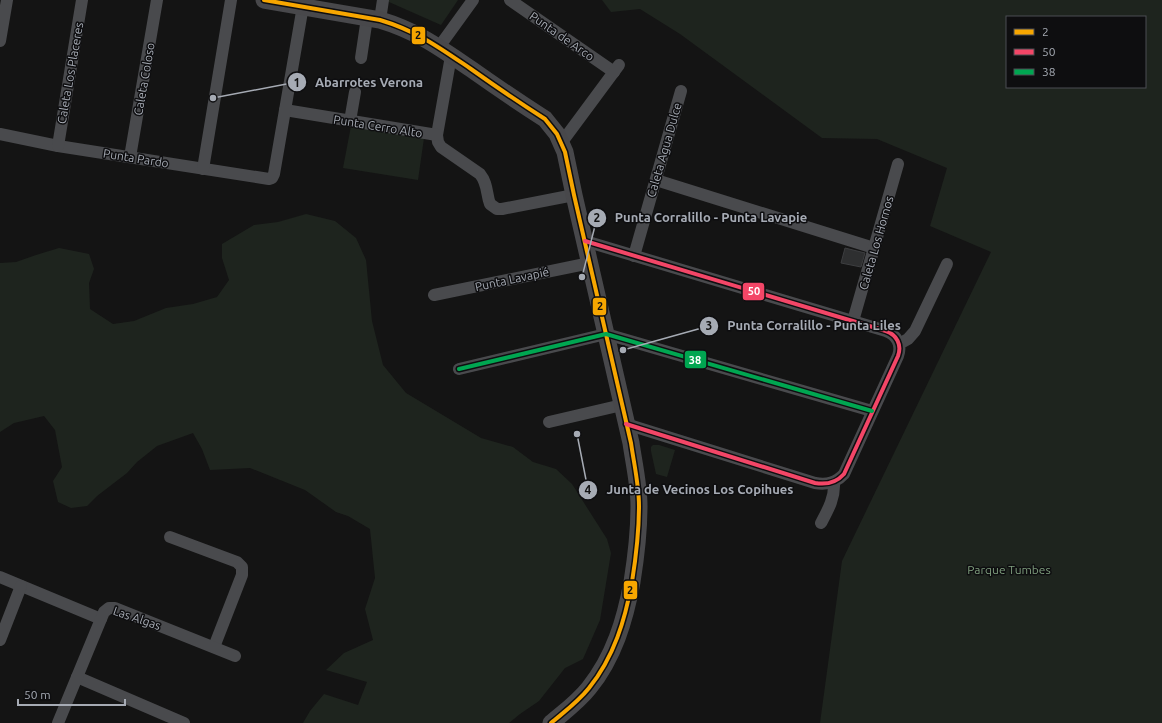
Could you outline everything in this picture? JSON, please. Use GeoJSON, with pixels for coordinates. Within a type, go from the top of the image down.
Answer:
{"type":"FeatureCollection","features":[{"type":"Feature","properties":{"kind":"street"},"geometry":{"type":"LineString","coordinates":[[0,41],[7,0]]}},
{"type":"Feature","properties":{"kind":"street","name":"Caleta Los Placeres"},"geometry":{"type":"LineString","coordinates":[[58,146],[82,0]]}},
{"type":"Feature","properties":{"kind":"street","name":"Caleta Coloso"},"geometry":{"type":"LineString","coordinates":[[130,158],[158,0]]}},
{"type":"Feature","properties":{"kind":"street"},"geometry":{"type":"LineString","coordinates":[[203,169],[231,0]]}},
{"type":"Feature","properties":{"kind":"street"},"geometry":{"type":"LineString","coordinates":[[264,0],[303,3],[374,19],[410,31],[445,52],[544,119],[562,142],[622,405],[635,467],[639,505],[638,536],[627,608],[617,639],[610,656],[590,687],[580,699],[551,723]]}},
{"type":"Feature","properties":{"kind":"street"},"geometry":{"type":"LineString","coordinates":[[361,58],[374,19],[383,0]]}},
{"type":"Feature","properties":{"kind":"street"},"geometry":{"type":"LineString","coordinates":[[437,135],[445,52],[473,0]]}},
{"type":"Feature","properties":{"kind":"street","name":"Punta de Arco"},"geometry":{"type":"LineString","coordinates":[[510,0],[616,69],[562,142]]}},
{"type":"Feature","properties":{"kind":"street"},"geometry":{"type":"LineString","coordinates":[[285,110],[303,3]]}},
{"type":"Feature","properties":{"kind":"street","name":"Caleta Agua Dulce"},"geometry":{"type":"LineString","coordinates":[[634,256],[681,91]]}},
{"type":"Feature","properties":{"kind":"street"},"geometry":{"type":"LineString","coordinates":[[350,121],[355,92]]}},
{"type":"Feature","properties":{"kind":"street","name":"Punta Pardo"},"geometry":{"type":"LineString","coordinates":[[0,134],[58,146],[266,179],[272,178],[274,174],[285,110]]}},
{"type":"Feature","properties":{"kind":"street","name":"Punta Cerro Alto"},"geometry":{"type":"LineString","coordinates":[[285,110],[437,135],[438,142],[441,147],[480,174],[486,184],[490,204],[497,209],[574,195]]}},
{"type":"Feature","properties":{"kind":"street","name":"Caleta Los Hornos"},"geometry":{"type":"LineString","coordinates":[[854,322],[898,164]]}},
{"type":"Feature","properties":{"kind":"street"},"geometry":{"type":"LineString","coordinates":[[656,180],[874,248]]}},
{"type":"Feature","properties":{"kind":"street"},"geometry":{"type":"LineString","coordinates":[[585,241],[890,332],[899,344],[900,350],[898,356],[844,474],[834,482],[824,484],[815,483],[626,424]]}},
{"type":"Feature","properties":{"kind":"street","name":"Punta Lavapié"},"geometry":{"type":"LineString","coordinates":[[434,295],[590,263]]}},
{"type":"Feature","properties":{"kind":"street"},"geometry":{"type":"LineString","coordinates":[[899,344],[908,339],[915,331],[947,264]]}},
{"type":"Feature","properties":{"kind":"street"},"geometry":{"type":"LineString","coordinates":[[459,369],[606,334],[872,411]]}},
{"type":"Feature","properties":{"kind":"street"},"geometry":{"type":"LineString","coordinates":[[549,422],[622,405]]}},
{"type":"Feature","properties":{"kind":"street"},"geometry":{"type":"LineString","coordinates":[[821,523],[832,502],[834,482]]}},
{"type":"Feature","properties":{"kind":"street"},"geometry":{"type":"LineString","coordinates":[[170,537],[237,562],[242,568],[242,575],[214,647]]}},
{"type":"Feature","properties":{"kind":"street","name":"Las Algas"},"geometry":{"type":"LineString","coordinates":[[0,577],[100,619],[106,610],[112,608],[235,656]]}},
{"type":"Feature","properties":{"kind":"street"},"geometry":{"type":"LineString","coordinates":[[0,640],[21,586]]}},
{"type":"Feature","properties":{"kind":"street"},"geometry":{"type":"LineString","coordinates":[[58,723],[100,619]]}},
{"type":"Feature","properties":{"kind":"street"},"geometry":{"type":"LineString","coordinates":[[77,677],[184,723]]}},
{"type":"Feature","properties":{"kind":"green space"},"geometry":{"type":"Polygon","coordinates":[[[389,0],[458,0],[441,25],[389,2],[389,0]]]}},
{"type":"Feature","properties":{"kind":"green space","name":"Parque Tumbes"},"geometry":{"type":"Polygon","coordinates":[[[602,0],[1162,0],[1162,723],[820,723],[842,561],[991,252],[930,226],[947,168],[877,139],[822,138],[680,34],[640,9],[611,12],[602,0]]]}},
{"type":"Feature","properties":{"kind":"green space"},"geometry":{"type":"Polygon","coordinates":[[[351,126],[424,138],[418,180],[343,168],[351,126]]]}},
{"type":"Feature","properties":{"kind":"green space"},"geometry":{"type":"Polygon","coordinates":[[[306,214],[335,221],[356,238],[366,260],[372,321],[383,365],[406,393],[481,438],[513,447],[533,462],[556,469],[572,484],[607,539],[611,553],[600,620],[583,659],[565,668],[539,701],[509,723],[303,723],[310,711],[324,694],[358,705],[367,682],[326,670],[344,653],[373,640],[365,609],[375,578],[370,529],[348,516],[336,512],[305,490],[250,468],[210,470],[202,449],[193,433],[157,446],[87,506],[71,508],[58,502],[53,481],[62,467],[55,430],[44,416],[14,423],[0,432],[0,263],[16,262],[59,248],[89,254],[94,269],[89,283],[90,309],[113,324],[134,321],[166,308],[193,304],[217,297],[229,280],[222,258],[222,244],[254,225],[278,222],[306,214]]]}},
{"type":"Feature","properties":{"kind":"green space"},"geometry":{"type":"Polygon","coordinates":[[[653,445],[659,445],[675,450],[667,477],[656,474],[651,451],[651,447],[653,445]]]}},
{"type":"Feature","properties":{"kind":"building"},"geometry":{"type":"Polygon","coordinates":[[[845,248],[865,253],[861,267],[841,263],[845,248]]]}},
{"type":"Feature","properties":{"kind":"transit line","name":"2"},"geometry":{"type":"LineString","coordinates":[[264,0],[380,20],[417,35],[449,54],[545,119],[557,134],[565,152],[631,443],[638,490],[639,516],[632,582],[622,624],[612,651],[598,676],[585,693],[571,707],[551,723]]}},
{"type":"Feature","properties":{"kind":"transit line","name":"50"},"geometry":{"type":"LineString","coordinates":[[585,241],[886,331],[893,335],[899,344],[898,356],[844,474],[831,483],[815,483],[626,424]]}},
{"type":"Feature","properties":{"kind":"transit line","name":"38"},"geometry":{"type":"LineString","coordinates":[[459,369],[606,334],[872,411]]}},
{"type":"Feature","properties":{"kind":"place","name":"Abarrotes Verona"},"geometry":{"type":"Point","coordinates":[213,98]}},
{"type":"Feature","properties":{"kind":"place","name":"Punta Corralillo - Punta Lavapie"},"geometry":{"type":"Point","coordinates":[582,277]}},
{"type":"Feature","properties":{"kind":"place","name":"Punta Corralillo - Punta Liles"},"geometry":{"type":"Point","coordinates":[623,350]}},
{"type":"Feature","properties":{"kind":"place","name":"Junta de Vecinos Los Copihues"},"geometry":{"type":"Point","coordinates":[577,434]}}]}
